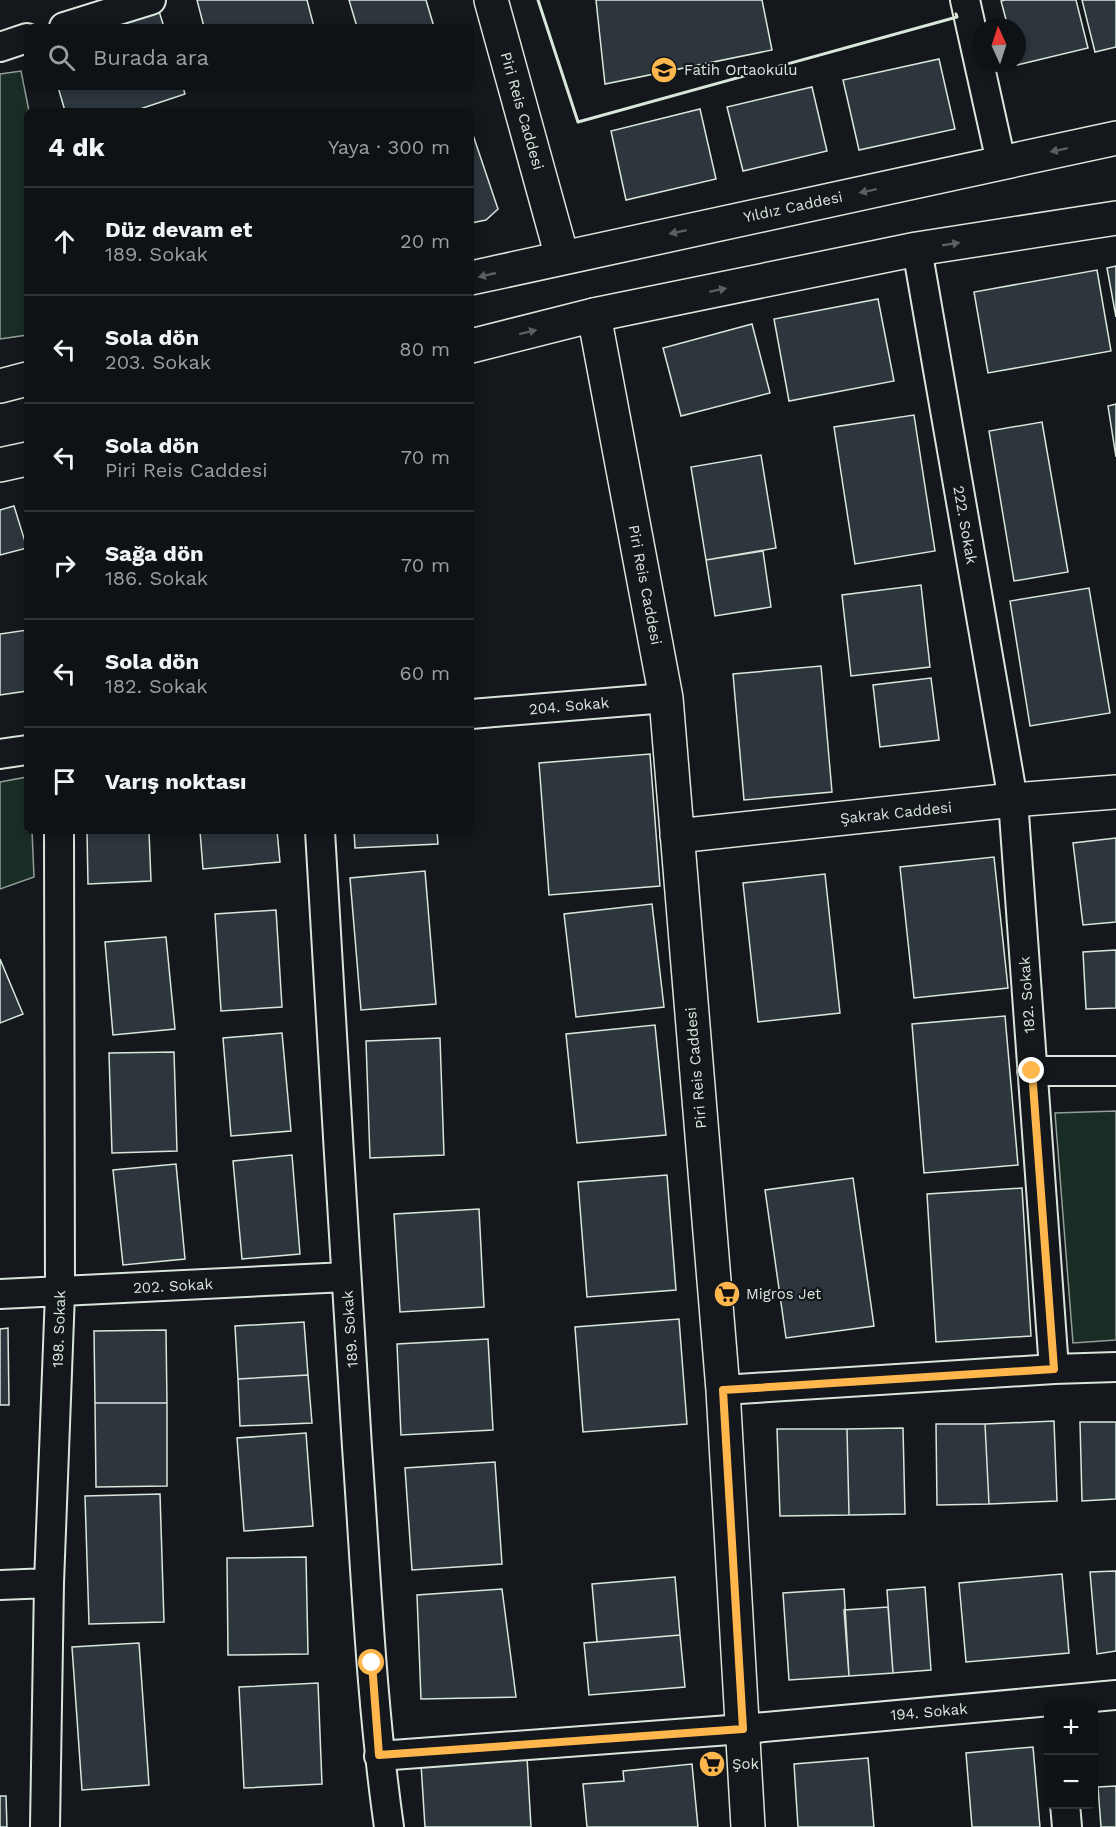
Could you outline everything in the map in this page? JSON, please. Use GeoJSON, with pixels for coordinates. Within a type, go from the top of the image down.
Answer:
{"type":"FeatureCollection","features":[{"type":"Feature","properties":{"kind":"street"},"geometry":{"type":"LineString","coordinates":[[74,24],[151,0]]}},
{"type":"Feature","properties":{"kind":"street","name":"Piri Reis Caddesi"},"geometry":{"type":"LineString","coordinates":[[491,0],[562,257]]}},
{"type":"Feature","properties":{"kind":"street"},"geometry":{"type":"LineString","coordinates":[[965,0],[1001,162]]}},
{"type":"Feature","properties":{"kind":"street"},"geometry":{"type":"LineString","coordinates":[[0,47],[24,39]]}},
{"type":"Feature","properties":{"kind":"street","name":"Yıldız Caddesi"},"geometry":{"type":"LineString","coordinates":[[474,277],[1116,138]]}},
{"type":"Feature","properties":{"kind":"street"},"geometry":{"type":"LineString","coordinates":[[474,345],[594,315],[917,249],[1116,218]]}},
{"type":"Feature","properties":{"kind":"street","name":"222. Sokak"},"geometry":{"type":"LineString","coordinates":[[917,249],[1013,800]]}},
{"type":"Feature","properties":{"kind":"street","name":"Piri Reis Caddesi"},"geometry":{"type":"LineString","coordinates":[[594,315],[666,698],[723,1390],[748,1827]]}},
{"type":"Feature","properties":{"kind":"street"},"geometry":{"type":"LineString","coordinates":[[0,386],[24,381]]}},
{"type":"Feature","properties":{"kind":"street"},"geometry":{"type":"LineString","coordinates":[[0,465],[24,460]]}},
{"type":"Feature","properties":{"kind":"street","name":"204. Sokak"},"geometry":{"type":"LineString","coordinates":[[474,714],[666,698]]}},
{"type":"Feature","properties":{"kind":"street"},"geometry":{"type":"LineString","coordinates":[[0,754],[24,750]]}},
{"type":"Feature","properties":{"kind":"street","name":"Şakrak Caddesi"},"geometry":{"type":"LineString","coordinates":[[677,836],[1013,800],[1116,792]]}},
{"type":"Feature","properties":{"kind":"street","name":"182. Sokak"},"geometry":{"type":"LineString","coordinates":[[1013,800],[1054,1369]]}},
{"type":"Feature","properties":{"kind":"street","name":"198. Sokak"},"geometry":{"type":"LineString","coordinates":[[45,1827],[49,1583],[60,1293],[59,834]]}},
{"type":"Feature","properties":{"kind":"street","name":"189. Sokak"},"geometry":{"type":"LineString","coordinates":[[320,834],[346,1277],[379,1755],[389,1827]]}},
{"type":"Feature","properties":{"kind":"street"},"geometry":{"type":"LineString","coordinates":[[1032,1071],[1116,1071]]}},
{"type":"Feature","properties":{"kind":"street","name":"202. Sokak"},"geometry":{"type":"LineString","coordinates":[[0,1294],[60,1293],[346,1277]]}},
{"type":"Feature","properties":{"kind":"street"},"geometry":{"type":"LineString","coordinates":[[723,1390],[1116,1367]]}},
{"type":"Feature","properties":{"kind":"street"},"geometry":{"type":"LineString","coordinates":[[0,1585],[49,1583]]}},
{"type":"Feature","properties":{"kind":"street","name":"194. Sokak"},"geometry":{"type":"LineString","coordinates":[[1070,1701],[1116,1695]]}},
{"type":"Feature","properties":{"kind":"street","name":"194. Sokak"},"geometry":{"type":"LineString","coordinates":[[379,1755],[743,1729],[1044,1704]]}},
{"type":"Feature","properties":{"kind":"street"},"geometry":{"type":"LineString","coordinates":[[1065,1809],[1067,1827]]}},
{"type":"Feature","properties":{"kind":"green space"},"geometry":{"type":"Polygon","coordinates":[[[21,71],[28,108],[24,108],[24,335],[0,339],[0,74],[21,71]]]}},
{"type":"Feature","properties":{"kind":"green space"},"geometry":{"type":"Polygon","coordinates":[[[24,778],[24,834],[32,834],[34,877],[0,889],[0,782],[24,778]]]}},
{"type":"Feature","properties":{"kind":"green space"},"geometry":{"type":"Polygon","coordinates":[[[1116,1111],[1116,1340],[1073,1343],[1055,1113],[1116,1111]]]}},
{"type":"Feature","properties":{"kind":"building"},"geometry":{"type":"Polygon","coordinates":[[[197,0],[307,0],[313,24],[203,24],[197,0]]]}},
{"type":"Feature","properties":{"kind":"building"},"geometry":{"type":"Polygon","coordinates":[[[349,0],[426,0],[433,24],[356,24],[349,0]]]}},
{"type":"Feature","properties":{"kind":"building"},"geometry":{"type":"Polygon","coordinates":[[[596,0],[762,0],[772,50],[605,84],[596,0]]]}},
{"type":"Feature","properties":{"kind":"building"},"geometry":{"type":"Polygon","coordinates":[[[1076,0],[1088,48],[1026,63],[1026,18],[1006,18],[1001,1],[1076,0]]]}},
{"type":"Feature","properties":{"kind":"building"},"geometry":{"type":"Polygon","coordinates":[[[1082,0],[1116,0],[1116,47],[1095,52],[1082,0]]]}},
{"type":"Feature","properties":{"kind":"building"},"geometry":{"type":"Polygon","coordinates":[[[158,8],[163,24],[108,24],[158,8]]]}},
{"type":"Feature","properties":{"kind":"building"},"geometry":{"type":"Polygon","coordinates":[[[939,59],[955,129],[859,150],[843,80],[939,59]]]}},
{"type":"Feature","properties":{"kind":"building"},"geometry":{"type":"Polygon","coordinates":[[[812,87],[827,151],[743,171],[727,107],[812,87]]]}},
{"type":"Feature","properties":{"kind":"building"},"geometry":{"type":"Polygon","coordinates":[[[59,90],[184,90],[185,94],[143,108],[64,108],[59,90]]]}},
{"type":"Feature","properties":{"kind":"building"},"geometry":{"type":"Polygon","coordinates":[[[700,109],[716,179],[626,200],[611,131],[700,109]]]}},
{"type":"Feature","properties":{"kind":"building"},"geometry":{"type":"Polygon","coordinates":[[[474,138],[498,209],[486,220],[474,222],[474,138]]]}},
{"type":"Feature","properties":{"kind":"building"},"geometry":{"type":"Polygon","coordinates":[[[1116,266],[1116,317],[1107,268],[1116,266]]]}},
{"type":"Feature","properties":{"kind":"building"},"geometry":{"type":"Polygon","coordinates":[[[1097,270],[1111,351],[988,373],[974,292],[1097,270]]]}},
{"type":"Feature","properties":{"kind":"building"},"geometry":{"type":"Polygon","coordinates":[[[878,299],[894,381],[789,401],[774,319],[878,299]]]}},
{"type":"Feature","properties":{"kind":"building"},"geometry":{"type":"Polygon","coordinates":[[[752,324],[770,393],[681,416],[663,348],[752,324]]]}},
{"type":"Feature","properties":{"kind":"building"},"geometry":{"type":"Polygon","coordinates":[[[1116,404],[1116,457],[1108,406],[1116,404]]]}},
{"type":"Feature","properties":{"kind":"building"},"geometry":{"type":"Polygon","coordinates":[[[914,415],[935,551],[855,564],[834,427],[914,415]]]}},
{"type":"Feature","properties":{"kind":"building"},"geometry":{"type":"Polygon","coordinates":[[[1042,422],[1068,572],[1014,581],[989,431],[1042,422]]]}},
{"type":"Feature","properties":{"kind":"building"},"geometry":{"type":"Polygon","coordinates":[[[761,455],[776,548],[706,560],[691,467],[761,455]]]}},
{"type":"Feature","properties":{"kind":"building"},"geometry":{"type":"Polygon","coordinates":[[[14,506],[24,538],[24,549],[0,555],[0,510],[14,506]]]}},
{"type":"Feature","properties":{"kind":"building"},"geometry":{"type":"Polygon","coordinates":[[[763,551],[771,607],[715,616],[706,560],[763,551]]]}},
{"type":"Feature","properties":{"kind":"building"},"geometry":{"type":"Polygon","coordinates":[[[921,585],[930,667],[851,676],[842,595],[921,585]]]}},
{"type":"Feature","properties":{"kind":"building"},"geometry":{"type":"Polygon","coordinates":[[[1089,588],[1110,713],[1030,726],[1010,601],[1089,588]]]}},
{"type":"Feature","properties":{"kind":"building"},"geometry":{"type":"Polygon","coordinates":[[[24,630],[24,691],[0,695],[0,634],[24,630]]]}},
{"type":"Feature","properties":{"kind":"building"},"geometry":{"type":"Polygon","coordinates":[[[821,666],[832,792],[744,800],[733,674],[821,666]]]}},
{"type":"Feature","properties":{"kind":"building"},"geometry":{"type":"Polygon","coordinates":[[[931,678],[939,740],[880,747],[873,685],[931,678]]]}},
{"type":"Feature","properties":{"kind":"building"},"geometry":{"type":"Polygon","coordinates":[[[650,754],[660,886],[549,895],[539,763],[650,754]]]}},
{"type":"Feature","properties":{"kind":"building"},"geometry":{"type":"Polygon","coordinates":[[[87,834],[149,834],[151,881],[88,884],[87,834]]]}},
{"type":"Feature","properties":{"kind":"building"},"geometry":{"type":"Polygon","coordinates":[[[200,834],[277,834],[280,862],[203,869],[200,834]]]}},
{"type":"Feature","properties":{"kind":"building"},"geometry":{"type":"Polygon","coordinates":[[[354,834],[437,834],[438,844],[355,848],[354,834]]]}},
{"type":"Feature","properties":{"kind":"building"},"geometry":{"type":"Polygon","coordinates":[[[1116,838],[1116,922],[1083,925],[1073,843],[1116,838]]]}},
{"type":"Feature","properties":{"kind":"building"},"geometry":{"type":"Polygon","coordinates":[[[994,857],[1008,988],[914,998],[900,867],[994,857]]]}},
{"type":"Feature","properties":{"kind":"building"},"geometry":{"type":"Polygon","coordinates":[[[425,871],[436,1004],[361,1010],[350,878],[425,871]]]}},
{"type":"Feature","properties":{"kind":"building"},"geometry":{"type":"Polygon","coordinates":[[[825,874],[840,1013],[758,1022],[743,883],[825,874]]]}},
{"type":"Feature","properties":{"kind":"building"},"geometry":{"type":"Polygon","coordinates":[[[652,904],[664,1007],[576,1017],[564,914],[652,904]]]}},
{"type":"Feature","properties":{"kind":"building"},"geometry":{"type":"Polygon","coordinates":[[[276,910],[282,1007],[221,1011],[215,914],[276,910]]]}},
{"type":"Feature","properties":{"kind":"building"},"geometry":{"type":"Polygon","coordinates":[[[166,937],[175,1029],[113,1035],[105,942],[166,937]]]}},
{"type":"Feature","properties":{"kind":"building"},"geometry":{"type":"Polygon","coordinates":[[[1116,950],[1116,1008],[1086,1009],[1083,952],[1116,950]]]}},
{"type":"Feature","properties":{"kind":"building"},"geometry":{"type":"Polygon","coordinates":[[[0,959],[23,1014],[0,1023],[0,959]]]}},
{"type":"Feature","properties":{"kind":"building"},"geometry":{"type":"Polygon","coordinates":[[[1005,1016],[1018,1165],[924,1173],[912,1024],[1005,1016]]]}},
{"type":"Feature","properties":{"kind":"building"},"geometry":{"type":"Polygon","coordinates":[[[655,1025],[666,1135],[577,1143],[566,1034],[655,1025]]]}},
{"type":"Feature","properties":{"kind":"building"},"geometry":{"type":"Polygon","coordinates":[[[282,1033],[291,1131],[231,1136],[223,1038],[282,1033]]]}},
{"type":"Feature","properties":{"kind":"building"},"geometry":{"type":"Polygon","coordinates":[[[440,1038],[444,1155],[370,1158],[366,1041],[440,1038]]]}},
{"type":"Feature","properties":{"kind":"building"},"geometry":{"type":"Polygon","coordinates":[[[174,1052],[177,1151],[112,1153],[109,1053],[174,1052]]]}},
{"type":"Feature","properties":{"kind":"building"},"geometry":{"type":"Polygon","coordinates":[[[292,1155],[300,1254],[242,1259],[233,1161],[292,1155]]]}},
{"type":"Feature","properties":{"kind":"building"},"geometry":{"type":"Polygon","coordinates":[[[176,1164],[185,1259],[123,1265],[113,1170],[176,1164]]]}},
{"type":"Feature","properties":{"kind":"building"},"geometry":{"type":"Polygon","coordinates":[[[667,1175],[676,1290],[587,1297],[578,1182],[667,1175]]]}},
{"type":"Feature","properties":{"kind":"building"},"geometry":{"type":"Polygon","coordinates":[[[853,1178],[874,1326],[786,1338],[765,1190],[853,1178]]]}},
{"type":"Feature","properties":{"kind":"building"},"geometry":{"type":"Polygon","coordinates":[[[1022,1188],[1031,1336],[936,1342],[927,1194],[1022,1188]]]}},
{"type":"Feature","properties":{"kind":"building"},"geometry":{"type":"Polygon","coordinates":[[[479,1209],[484,1307],[400,1312],[394,1214],[479,1209]]]}},
{"type":"Feature","properties":{"kind":"building"},"geometry":{"type":"Polygon","coordinates":[[[679,1319],[687,1424],[583,1432],[575,1327],[679,1319]]]}},
{"type":"Feature","properties":{"kind":"building"},"geometry":{"type":"Polygon","coordinates":[[[304,1322],[308,1375],[238,1379],[235,1326],[304,1322]]]}},
{"type":"Feature","properties":{"kind":"building"},"geometry":{"type":"Polygon","coordinates":[[[8,1328],[9,1405],[0,1405],[0,1329],[8,1328]]]}},
{"type":"Feature","properties":{"kind":"building"},"geometry":{"type":"Polygon","coordinates":[[[166,1330],[167,1403],[95,1403],[94,1331],[166,1330]]]}},
{"type":"Feature","properties":{"kind":"building"},"geometry":{"type":"Polygon","coordinates":[[[488,1339],[493,1430],[401,1435],[397,1344],[488,1339]]]}},
{"type":"Feature","properties":{"kind":"building"},"geometry":{"type":"Polygon","coordinates":[[[308,1375],[312,1423],[240,1426],[238,1379],[308,1375]]]}},
{"type":"Feature","properties":{"kind":"building"},"geometry":{"type":"Polygon","coordinates":[[[95,1403],[167,1403],[167,1486],[96,1487],[95,1403]]]}},
{"type":"Feature","properties":{"kind":"building"},"geometry":{"type":"Polygon","coordinates":[[[1054,1421],[1057,1501],[989,1504],[985,1424],[1054,1421]]]}},
{"type":"Feature","properties":{"kind":"building"},"geometry":{"type":"Polygon","coordinates":[[[1080,1422],[1116,1422],[1116,1499],[1082,1501],[1080,1422]]]}},
{"type":"Feature","properties":{"kind":"building"},"geometry":{"type":"Polygon","coordinates":[[[936,1424],[985,1424],[989,1504],[937,1505],[936,1424]]]}},
{"type":"Feature","properties":{"kind":"building"},"geometry":{"type":"Polygon","coordinates":[[[903,1428],[905,1514],[849,1515],[847,1429],[903,1428]]]}},
{"type":"Feature","properties":{"kind":"building"},"geometry":{"type":"Polygon","coordinates":[[[777,1429],[847,1429],[849,1515],[780,1516],[777,1429]]]}},
{"type":"Feature","properties":{"kind":"building"},"geometry":{"type":"Polygon","coordinates":[[[306,1433],[313,1526],[244,1531],[237,1438],[306,1433]]]}},
{"type":"Feature","properties":{"kind":"building"},"geometry":{"type":"Polygon","coordinates":[[[495,1462],[502,1564],[412,1570],[405,1468],[495,1462]]]}},
{"type":"Feature","properties":{"kind":"building"},"geometry":{"type":"Polygon","coordinates":[[[160,1494],[164,1622],[89,1624],[85,1496],[160,1494]]]}},
{"type":"Feature","properties":{"kind":"building"},"geometry":{"type":"Polygon","coordinates":[[[306,1557],[308,1654],[228,1655],[227,1558],[306,1557]]]}},
{"type":"Feature","properties":{"kind":"building"},"geometry":{"type":"Polygon","coordinates":[[[1116,1571],[1116,1651],[1097,1654],[1090,1572],[1116,1571]]]}},
{"type":"Feature","properties":{"kind":"building"},"geometry":{"type":"Polygon","coordinates":[[[1062,1574],[1069,1653],[966,1662],[959,1583],[1062,1574]]]}},
{"type":"Feature","properties":{"kind":"building"},"geometry":{"type":"Polygon","coordinates":[[[675,1577],[680,1635],[597,1642],[592,1584],[675,1577]]]}},
{"type":"Feature","properties":{"kind":"building"},"geometry":{"type":"Polygon","coordinates":[[[925,1587],[931,1670],[893,1673],[887,1590],[925,1587]]]}},
{"type":"Feature","properties":{"kind":"building"},"geometry":{"type":"Polygon","coordinates":[[[502,1589],[516,1697],[421,1699],[417,1595],[502,1589]]]}},
{"type":"Feature","properties":{"kind":"building"},"geometry":{"type":"Polygon","coordinates":[[[844,1589],[849,1676],[789,1680],[783,1593],[844,1589]]]}},
{"type":"Feature","properties":{"kind":"building"},"geometry":{"type":"Polygon","coordinates":[[[888,1607],[893,1673],[849,1676],[844,1610],[888,1607]]]}},
{"type":"Feature","properties":{"kind":"building"},"geometry":{"type":"Polygon","coordinates":[[[680,1635],[685,1687],[589,1695],[584,1643],[680,1635]]]}},
{"type":"Feature","properties":{"kind":"building"},"geometry":{"type":"Polygon","coordinates":[[[139,1643],[149,1785],[82,1790],[72,1647],[139,1643]]]}},
{"type":"Feature","properties":{"kind":"building"},"geometry":{"type":"Polygon","coordinates":[[[318,1683],[322,1784],[244,1788],[239,1687],[318,1683]]]}},
{"type":"Feature","properties":{"kind":"building"},"geometry":{"type":"Polygon","coordinates":[[[1033,1747],[1040,1827],[972,1827],[966,1753],[1033,1747]]]}},
{"type":"Feature","properties":{"kind":"building"},"geometry":{"type":"Polygon","coordinates":[[[527,1757],[531,1827],[425,1827],[421,1764],[527,1757]]]}},
{"type":"Feature","properties":{"kind":"building"},"geometry":{"type":"Polygon","coordinates":[[[868,1758],[874,1827],[798,1827],[794,1764],[868,1758]]]}},
{"type":"Feature","properties":{"kind":"building"},"geometry":{"type":"Polygon","coordinates":[[[692,1764],[698,1827],[587,1827],[583,1784],[624,1781],[623,1771],[692,1764]]]}},
{"type":"Feature","properties":{"kind":"building"},"geometry":{"type":"Polygon","coordinates":[[[1116,1786],[1116,1827],[1101,1827],[1098,1787],[1116,1786]]]}},
{"type":"Feature","properties":{"kind":"building"},"geometry":{"type":"Polygon","coordinates":[[[0,1796],[6,1796],[7,1827],[0,1827],[0,1796]]]}},
{"type":"Feature","properties":{"kind":"wall"},"geometry":{"type":"LineString","coordinates":[[538,0],[578,122],[957,17],[956,14]]}},
{"type":"Feature","properties":{"kind":"place","name":"Fatih Ortaokulu"},"geometry":{"type":"Point","coordinates":[664,70]}},
{"type":"Feature","properties":{"kind":"place","name":"Migros Jet"},"geometry":{"type":"Point","coordinates":[727,1294]}},
{"type":"Feature","properties":{"kind":"place","name":"Şok"},"geometry":{"type":"Point","coordinates":[712,1764]}},
{"type":"Feature","properties":{"kind":"route"},"geometry":{"type":"LineString","coordinates":[[372,1663],[379,1755],[743,1729],[723,1390],[1054,1369],[1032,1071]]}}]}
